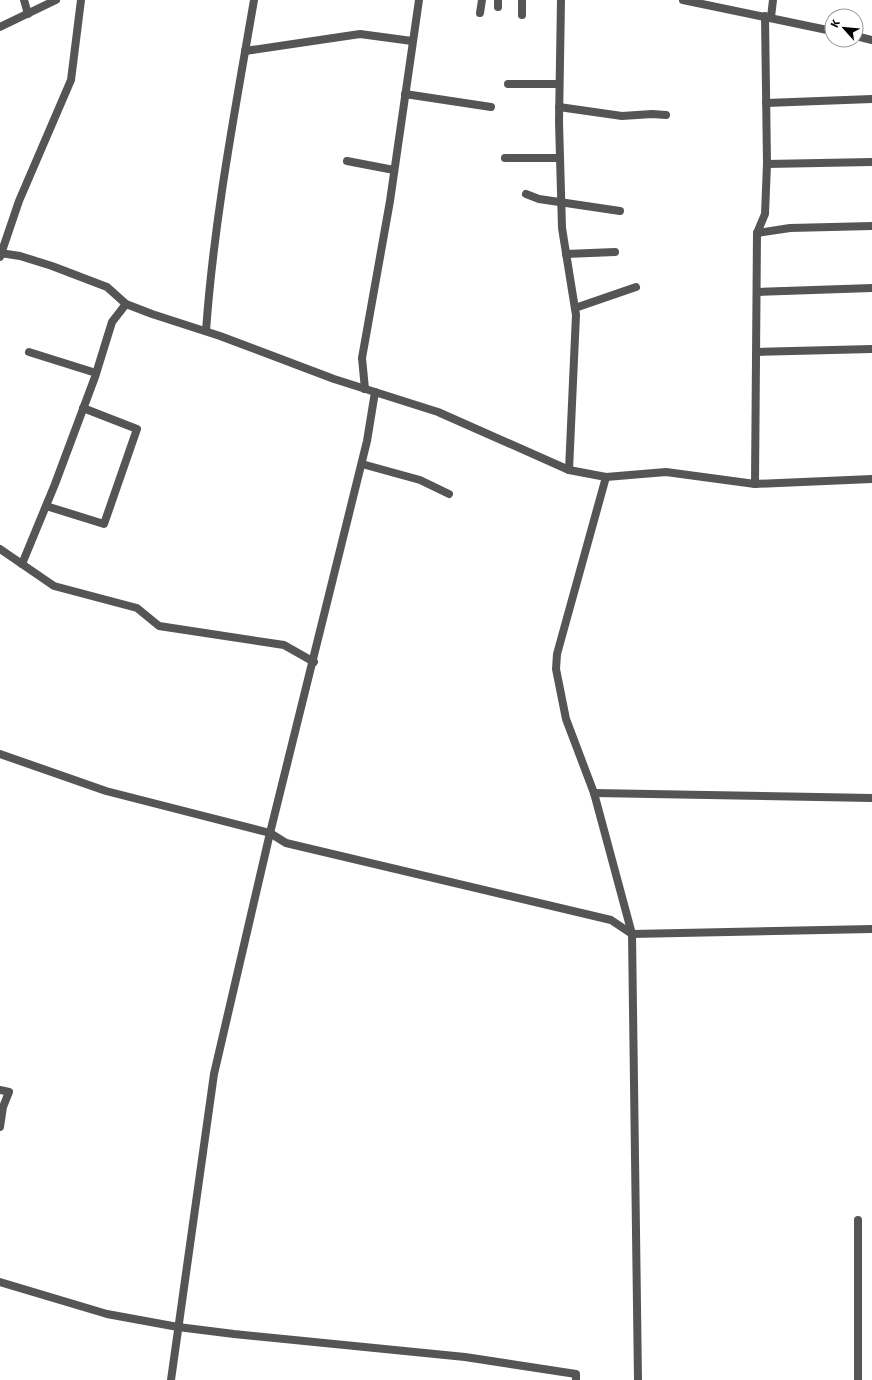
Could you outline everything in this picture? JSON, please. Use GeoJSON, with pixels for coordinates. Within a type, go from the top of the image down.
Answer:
{"type":"FeatureCollection","features":[{"type":"Feature","properties":{"kind":"street"},"geometry":{"type":"LineString","coordinates":[[24,0],[28,14]]}},
{"type":"Feature","properties":{"kind":"street"},"geometry":{"type":"LineString","coordinates":[[0,27],[56,0]]}},
{"type":"Feature","properties":{"kind":"street"},"geometry":{"type":"LineString","coordinates":[[81,0],[71,80],[19,200],[0,255],[20,256],[107,287],[126,304],[206,331],[365,389],[438,412],[569,470],[606,478],[666,472],[755,484],[872,479]]}},
{"type":"Feature","properties":{"kind":"street"},"geometry":{"type":"LineString","coordinates":[[206,331],[210,266],[230,130],[254,0]]}},
{"type":"Feature","properties":{"kind":"street"},"geometry":{"type":"LineString","coordinates":[[365,389],[362,358],[394,170],[419,0]]}},
{"type":"Feature","properties":{"kind":"street"},"geometry":{"type":"LineString","coordinates":[[480,13],[482,0]]}},
{"type":"Feature","properties":{"kind":"street"},"geometry":{"type":"LineString","coordinates":[[522,0],[522,15]]}},
{"type":"Feature","properties":{"kind":"street"},"geometry":{"type":"LineString","coordinates":[[561,0],[559,107],[562,228],[575,308],[569,470]]}},
{"type":"Feature","properties":{"kind":"street"},"geometry":{"type":"LineString","coordinates":[[685,0],[768,16],[824,29]]}},
{"type":"Feature","properties":{"kind":"street"},"geometry":{"type":"LineString","coordinates":[[755,484],[758,292],[757,233],[764,214],[767,164],[766,103],[768,16],[773,0]]}},
{"type":"Feature","properties":{"kind":"street"},"geometry":{"type":"LineString","coordinates":[[245,51],[360,34],[412,41]]}},
{"type":"Feature","properties":{"kind":"street"},"geometry":{"type":"LineString","coordinates":[[508,84],[560,84]]}},
{"type":"Feature","properties":{"kind":"street"},"geometry":{"type":"LineString","coordinates":[[405,94],[491,107]]}},
{"type":"Feature","properties":{"kind":"street"},"geometry":{"type":"LineString","coordinates":[[766,103],[872,99]]}},
{"type":"Feature","properties":{"kind":"street"},"geometry":{"type":"LineString","coordinates":[[559,107],[622,116],[652,114],[666,115]]}},
{"type":"Feature","properties":{"kind":"street"},"geometry":{"type":"LineString","coordinates":[[505,158],[560,158]]}},
{"type":"Feature","properties":{"kind":"street"},"geometry":{"type":"LineString","coordinates":[[347,161],[394,170]]}},
{"type":"Feature","properties":{"kind":"street"},"geometry":{"type":"LineString","coordinates":[[767,164],[872,162]]}},
{"type":"Feature","properties":{"kind":"street"},"geometry":{"type":"LineString","coordinates":[[526,194],[539,199],[620,211]]}},
{"type":"Feature","properties":{"kind":"street"},"geometry":{"type":"LineString","coordinates":[[757,233],[790,228],[872,226]]}},
{"type":"Feature","properties":{"kind":"street"},"geometry":{"type":"LineString","coordinates":[[566,254],[616,252]]}},
{"type":"Feature","properties":{"kind":"street"},"geometry":{"type":"LineString","coordinates":[[575,308],[636,288]]}},
{"type":"Feature","properties":{"kind":"street"},"geometry":{"type":"LineString","coordinates":[[758,292],[872,288]]}},
{"type":"Feature","properties":{"kind":"street"},"geometry":{"type":"LineString","coordinates":[[22,564],[46,506],[83,408],[112,322],[126,304]]}},
{"type":"Feature","properties":{"kind":"street"},"geometry":{"type":"LineString","coordinates":[[757,352],[872,349]]}},
{"type":"Feature","properties":{"kind":"street"},"geometry":{"type":"LineString","coordinates":[[30,352],[96,373]]}},
{"type":"Feature","properties":{"kind":"street"},"geometry":{"type":"LineString","coordinates":[[171,1380],[214,1074],[270,833],[314,662],[362,464],[375,392]]}},
{"type":"Feature","properties":{"kind":"street"},"geometry":{"type":"LineString","coordinates":[[46,506],[104,524],[137,429],[83,408]]}},
{"type":"Feature","properties":{"kind":"street"},"geometry":{"type":"LineString","coordinates":[[362,464],[420,480],[450,494]]}},
{"type":"Feature","properties":{"kind":"street"},"geometry":{"type":"LineString","coordinates":[[606,478],[558,654],[556,668],[566,719],[594,793],[632,934],[638,1380]]}},
{"type":"Feature","properties":{"kind":"street"},"geometry":{"type":"LineString","coordinates":[[0,549],[54,586],[137,608],[159,626],[284,645],[314,662]]}},
{"type":"Feature","properties":{"kind":"street"},"geometry":{"type":"LineString","coordinates":[[0,754],[106,791],[270,833],[286,843],[611,920],[632,934],[872,929]]}},
{"type":"Feature","properties":{"kind":"street"},"geometry":{"type":"LineString","coordinates":[[594,793],[872,798]]}},
{"type":"Feature","properties":{"kind":"street"},"geometry":{"type":"LineString","coordinates":[[0,1090],[9,1092],[3,1107],[0,1127]]}},
{"type":"Feature","properties":{"kind":"street"},"geometry":{"type":"LineString","coordinates":[[858,1220],[858,1380]]}},
{"type":"Feature","properties":{"kind":"street"},"geometry":{"type":"LineString","coordinates":[[0,1282],[107,1314],[234,1334],[465,1357],[576,1374],[576,1380]]}}]}
